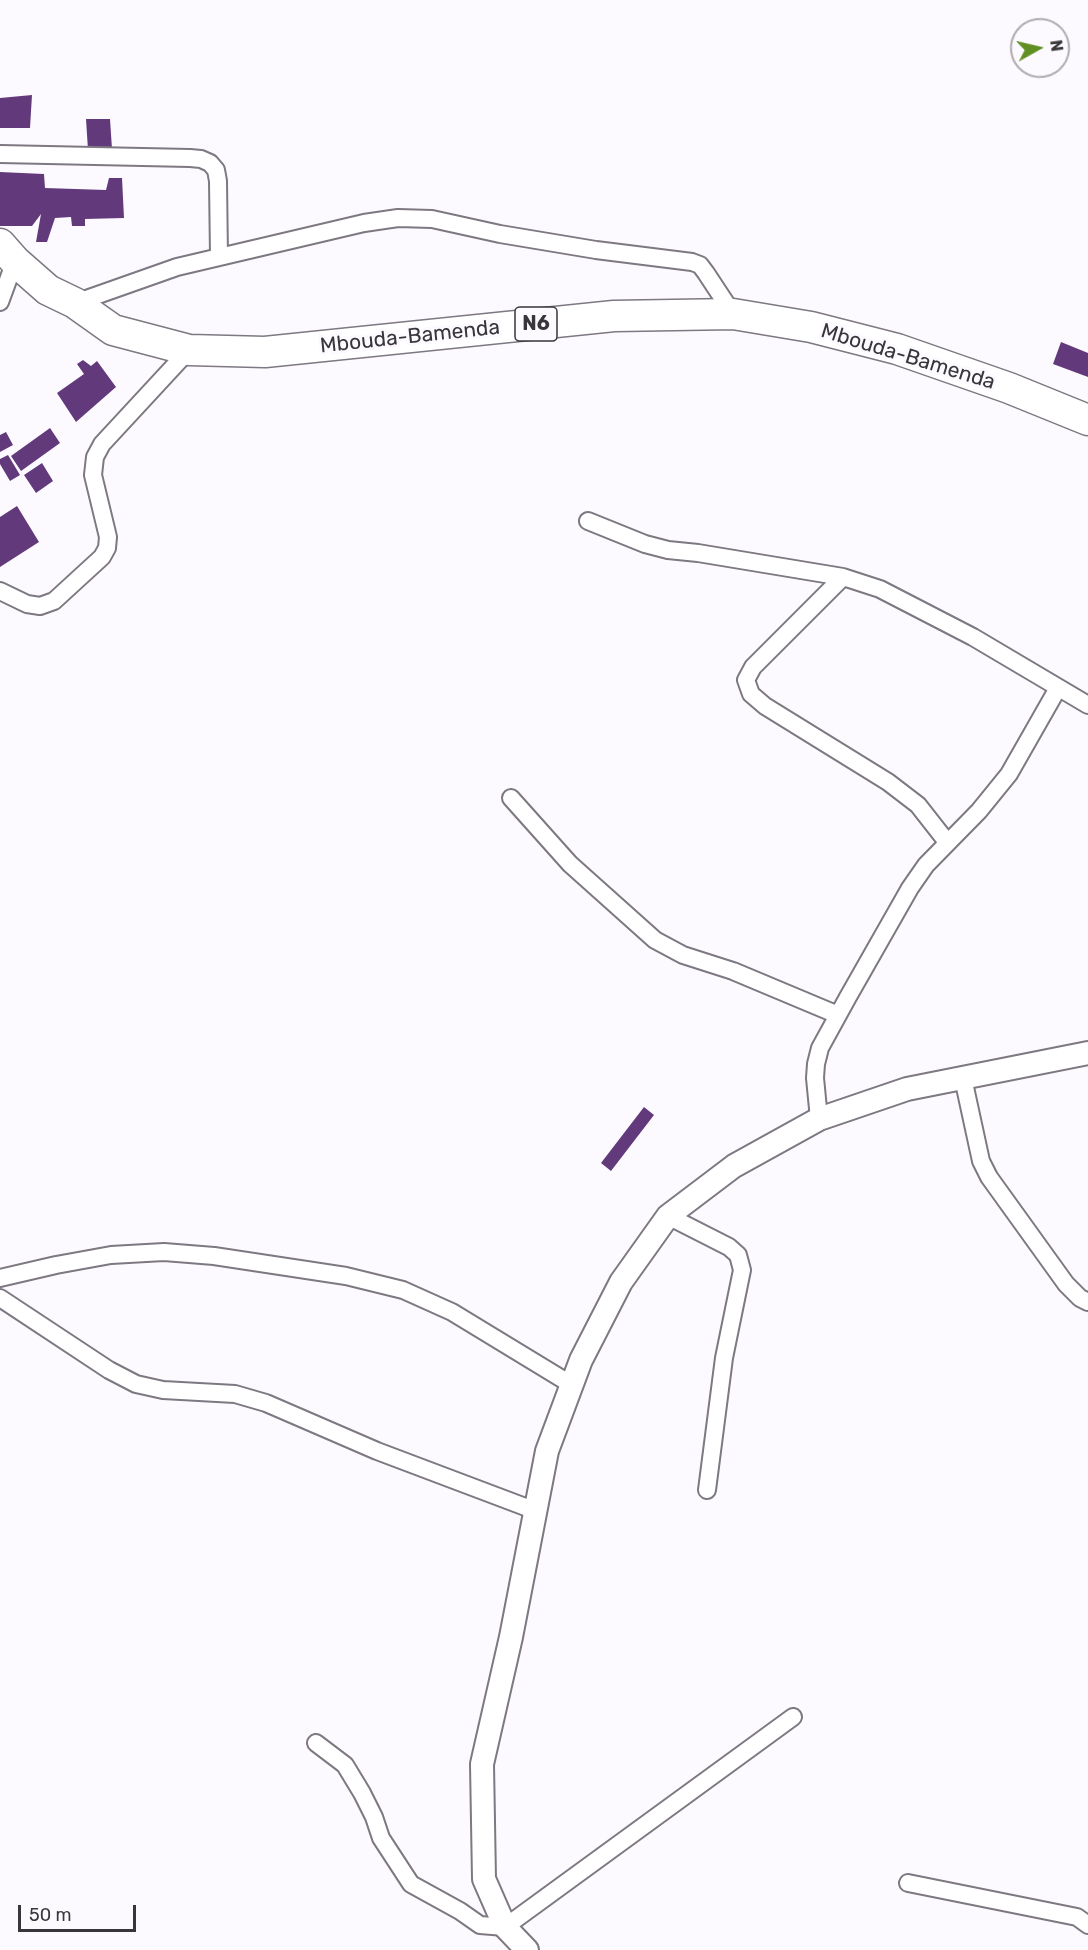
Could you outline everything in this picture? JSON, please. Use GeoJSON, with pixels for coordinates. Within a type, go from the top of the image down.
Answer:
{"type":"FeatureCollection","features":[{"type":"Feature","properties":{"kind":"highway","name":"Mbouda-Bamenda"},"geometry":{"type":"LineString","coordinates":[[7,252],[48,290],[75,303],[113,330],[189,350],[265,352],[614,316],[733,314],[810,327],[897,349],[1009,388],[1088,420]]}},
{"type":"Feature","properties":{"kind":"street"},"geometry":{"type":"LineString","coordinates":[[0,154],[190,158],[210,163],[216,170],[218,181],[219,257]]}},
{"type":"Feature","properties":{"kind":"street"},"geometry":{"type":"LineString","coordinates":[[75,303],[177,267],[364,223],[398,218],[432,219],[500,234],[596,250],[692,261],[700,265],[733,314]]}},
{"type":"Feature","properties":{"kind":"street"},"geometry":{"type":"LineString","coordinates":[[0,302],[7,252]]}},
{"type":"Feature","properties":{"kind":"street"},"geometry":{"type":"LineString","coordinates":[[0,591],[27,604],[40,606],[54,601],[102,557],[107,548],[108,537],[93,475],[95,457],[102,444],[189,350]]}},
{"type":"Feature","properties":{"kind":"street"},"geometry":{"type":"LineString","coordinates":[[588,521],[645,544],[668,550],[843,577],[880,589],[973,638],[1088,705]]}},
{"type":"Feature","properties":{"kind":"street"},"geometry":{"type":"LineString","coordinates":[[843,577],[753,667],[747,680],[751,694],[765,706],[888,782],[918,805],[947,842]]}},
{"type":"Feature","properties":{"kind":"street"},"geometry":{"type":"LineString","coordinates":[[819,1119],[814,1078],[816,1064],[820,1048],[838,1015],[910,888],[926,865],[979,811],[1009,774],[1058,688]]}},
{"type":"Feature","properties":{"kind":"street"},"geometry":{"type":"LineString","coordinates":[[511,798],[570,864],[656,940],[683,955],[733,971],[838,1015]]}},
{"type":"Feature","properties":{"kind":"street"},"geometry":{"type":"LineString","coordinates":[[527,1950],[505,1927],[484,1879],[482,1764],[512,1637],[547,1451],[581,1360],[621,1282],[668,1216],[734,1166],[819,1119],[907,1089],[1088,1053]]}},
{"type":"Feature","properties":{"kind":"street"},"geometry":{"type":"LineString","coordinates":[[963,1078],[981,1161],[989,1177],[1066,1284],[1080,1298],[1088,1302]]}},
{"type":"Feature","properties":{"kind":"street"},"geometry":{"type":"LineString","coordinates":[[668,1216],[729,1247],[738,1255],[742,1270],[724,1358],[707,1490]]}},
{"type":"Feature","properties":{"kind":"street"},"geometry":{"type":"LineString","coordinates":[[0,1278],[111,1255],[164,1252],[214,1256],[346,1276],[403,1290],[452,1312],[572,1384]]}},
{"type":"Feature","properties":{"kind":"street"},"geometry":{"type":"LineString","coordinates":[[0,1298],[109,1370],[136,1383],[163,1390],[236,1394],[256,1400],[377,1451],[536,1511]]}},
{"type":"Feature","properties":{"kind":"street"},"geometry":{"type":"LineString","coordinates":[[316,1743],[345,1765],[362,1793],[381,1838],[411,1884],[460,1911],[480,1925],[505,1927],[793,1717]]}},
{"type":"Feature","properties":{"kind":"street"},"geometry":{"type":"LineString","coordinates":[[908,1883],[1077,1917],[1088,1925]]}},
{"type":"Feature","properties":{"kind":"building"},"geometry":{"type":"Polygon","coordinates":[[[32,95],[30,128],[0,128],[0,98],[32,95]]]}},
{"type":"Feature","properties":{"kind":"building"},"geometry":{"type":"Polygon","coordinates":[[[86,119],[110,119],[112,149],[88,150],[86,119]]]}},
{"type":"Feature","properties":{"kind":"building"},"geometry":{"type":"Polygon","coordinates":[[[0,172],[44,174],[45,188],[106,190],[109,178],[122,178],[124,218],[85,219],[85,226],[72,226],[71,217],[55,218],[47,242],[36,242],[41,214],[32,226],[0,226],[0,172]]]}},
{"type":"Feature","properties":{"kind":"building"},"geometry":{"type":"Polygon","coordinates":[[[1061,342],[1088,353],[1088,377],[1053,364],[1061,342]]]}},
{"type":"Feature","properties":{"kind":"building"},"geometry":{"type":"Polygon","coordinates":[[[83,360],[91,366],[97,361],[116,387],[76,422],[57,393],[84,374],[77,364],[83,360]]]}},
{"type":"Feature","properties":{"kind":"building"},"geometry":{"type":"Polygon","coordinates":[[[50,428],[60,443],[21,471],[11,456],[50,428]]]}},
{"type":"Feature","properties":{"kind":"building"},"geometry":{"type":"Polygon","coordinates":[[[6,432],[13,445],[0,452],[0,435],[6,432]]]}},
{"type":"Feature","properties":{"kind":"building"},"geometry":{"type":"Polygon","coordinates":[[[8,455],[20,475],[10,481],[0,464],[0,459],[8,455]]]}},
{"type":"Feature","properties":{"kind":"building"},"geometry":{"type":"Polygon","coordinates":[[[42,463],[53,481],[36,493],[24,475],[42,463]]]}},
{"type":"Feature","properties":{"kind":"building"},"geometry":{"type":"Polygon","coordinates":[[[17,506],[39,542],[0,567],[0,517],[17,506]]]}},
{"type":"Feature","properties":{"kind":"building"},"geometry":{"type":"Polygon","coordinates":[[[644,1107],[654,1115],[611,1171],[601,1163],[644,1107]]]}}]}
